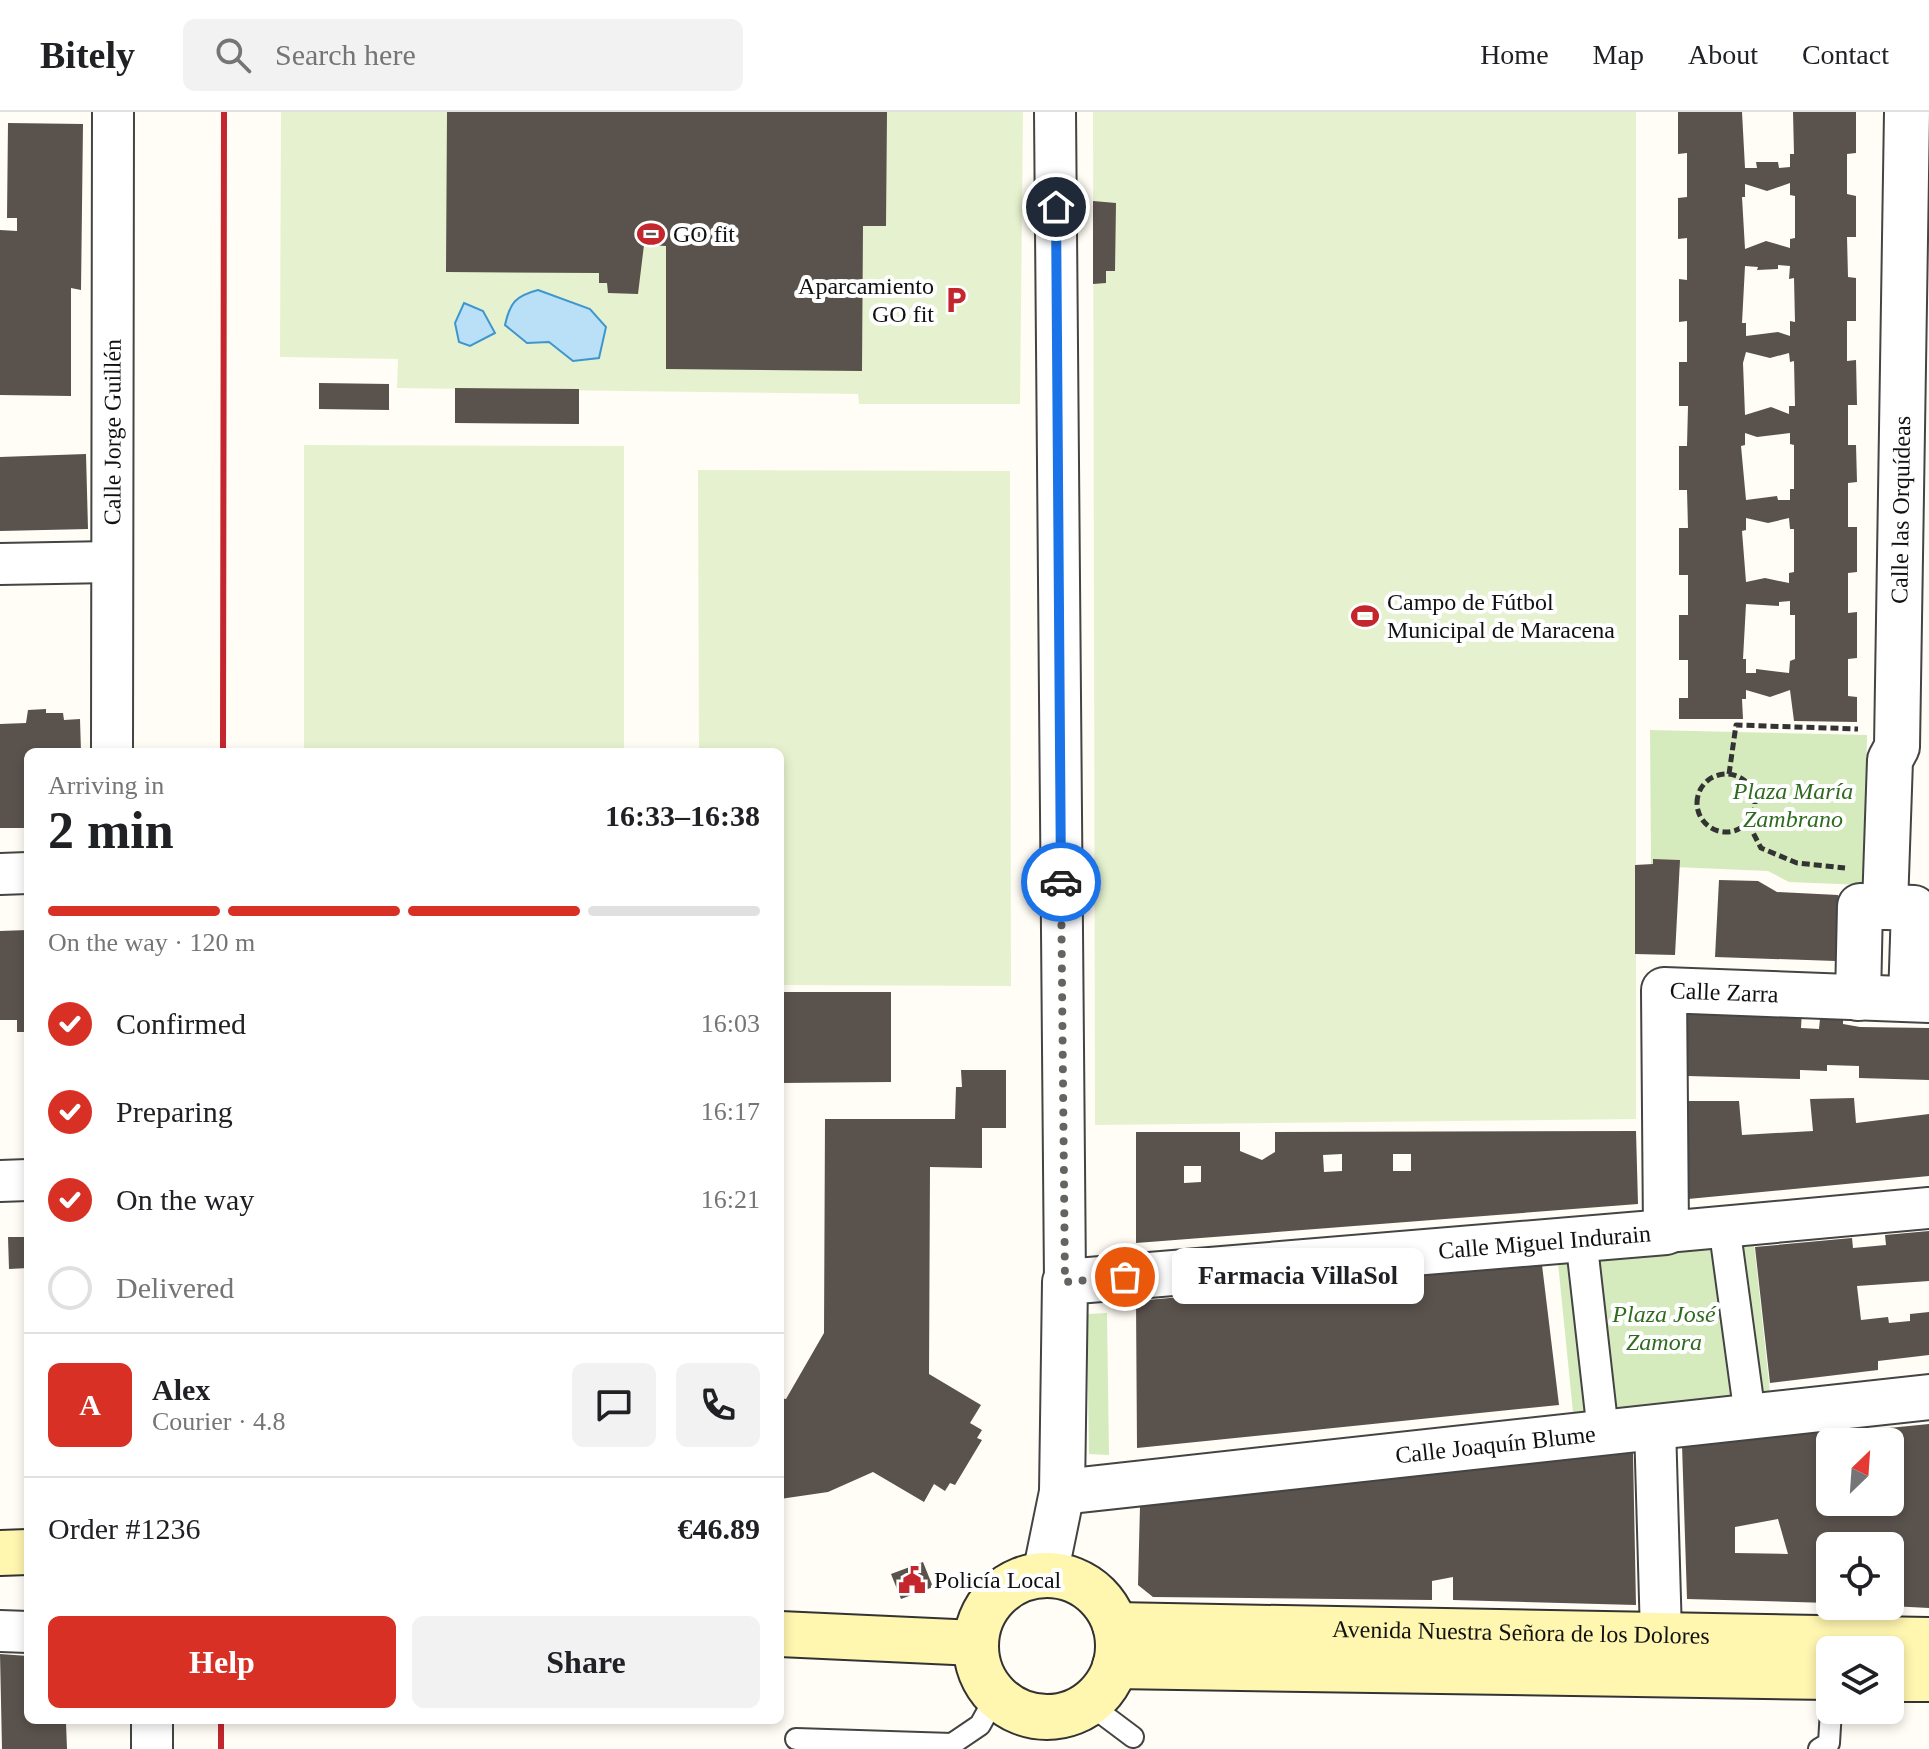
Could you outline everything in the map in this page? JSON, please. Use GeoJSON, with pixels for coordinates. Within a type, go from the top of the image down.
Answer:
{"type":"FeatureCollection","features":[{"type":"Feature","properties":{"kind":"main road"},"geometry":{"type":"LineString","coordinates":[[0,1553],[24,1552]]}},
{"type":"Feature","properties":{"kind":"main road"},"geometry":{"type":"LineString","coordinates":[[1045,1575],[1068,1578],[1089,1588],[1104,1605],[1115,1645],[1105,1687],[1089,1704],[1051,1717],[1031,1715],[996,1696],[981,1672],[976,1643],[984,1613],[1005,1588],[1024,1578],[1045,1575]]}},
{"type":"Feature","properties":{"kind":"main road"},"geometry":{"type":"LineString","coordinates":[[784,1634],[976,1643]]}},
{"type":"Feature","properties":{"kind":"main road","name":"Avenida Nuestra Señora de los Dolores"},"geometry":{"type":"LineString","coordinates":[[1115,1645],[1661,1634],[1929,1640]]}},
{"type":"Feature","properties":{"kind":"main road","name":"Avenida Nuestra Señora de los Dolores"},"geometry":{"type":"LineString","coordinates":[[1115,1645],[1816,1676]]}},
{"type":"Feature","properties":{"kind":"main road"},"geometry":{"type":"LineString","coordinates":[[1904,1679],[1929,1679]]}},
{"type":"Feature","properties":{"kind":"street","name":"Calle Jorge Guillén"},"geometry":{"type":"LineString","coordinates":[[112,748],[113,112]]}},
{"type":"Feature","properties":{"kind":"street"},"geometry":{"type":"LineString","coordinates":[[1045,1575],[1062,1492],[1065,1282],[1055,112]]}},
{"type":"Feature","properties":{"kind":"street","name":"Calle las Orquídeas"},"geometry":{"type":"LineString","coordinates":[[1885,906],[1890,760],[1897,741],[1907,112]]}},
{"type":"Feature","properties":{"kind":"street"},"geometry":{"type":"LineString","coordinates":[[0,564],[111,562]]}},
{"type":"Feature","properties":{"kind":"street"},"geometry":{"type":"LineString","coordinates":[[0,874],[24,873]]}},
{"type":"Feature","properties":{"kind":"street"},"geometry":{"type":"LineString","coordinates":[[1858,998],[1860,906],[1885,906],[1914,908],[1920,1000]]}},
{"type":"Feature","properties":{"kind":"street","name":"Calle Zarra"},"geometry":{"type":"LineString","coordinates":[[1666,1232],[1664,990],[1920,1000]]}},
{"type":"Feature","properties":{"kind":"street"},"geometry":{"type":"LineString","coordinates":[[0,1181],[24,1180]]}},
{"type":"Feature","properties":{"kind":"street","name":"Calle Miguel Indurain"},"geometry":{"type":"LineString","coordinates":[[1065,1282],[1929,1208]]}},
{"type":"Feature","properties":{"kind":"street"},"geometry":{"type":"LineString","coordinates":[[1724,1225],[1750,1416]]}},
{"type":"Feature","properties":{"kind":"street"},"geometry":{"type":"LineString","coordinates":[[1581,1238],[1603,1432]]}},
{"type":"Feature","properties":{"kind":"street","name":"Calle Joaquín Blume"},"geometry":{"type":"LineString","coordinates":[[1062,1492],[1929,1397]]}},
{"type":"Feature","properties":{"kind":"street"},"geometry":{"type":"LineString","coordinates":[[1655,1426],[1661,1634]]}},
{"type":"Feature","properties":{"kind":"street"},"geometry":{"type":"LineString","coordinates":[[0,1631],[24,1632]]}},
{"type":"Feature","properties":{"kind":"street"},"geometry":{"type":"LineString","coordinates":[[152,1724],[152,1749]]}},
{"type":"Feature","properties":{"kind":"lane"},"geometry":{"type":"LineString","coordinates":[[796,1739],[952,1744],[980,1725],[996,1696]]}},
{"type":"Feature","properties":{"kind":"lane"},"geometry":{"type":"LineString","coordinates":[[1089,1704],[1133,1737]]}},
{"type":"Feature","properties":{"kind":"lane"},"geometry":{"type":"LineString","coordinates":[[1819,1749],[1829,1743],[1830,1724]]}},
{"type":"Feature","properties":{"kind":"path"},"geometry":{"type":"LineString","coordinates":[[1729,774],[1736,725],[1897,741]]}},
{"type":"Feature","properties":{"kind":"path"},"geometry":{"type":"LineString","coordinates":[[1729,774],[1746,781],[1755,797],[1756,807],[1748,823],[1730,832],[1720,832],[1704,822],[1699,813],[1698,794],[1710,778],[1729,774]]}},
{"type":"Feature","properties":{"kind":"path"},"geometry":{"type":"LineString","coordinates":[[1748,823],[1761,848],[1797,863],[1856,869]]}},
{"type":"Feature","properties":{"kind":"green space","name":"GO fit"},"geometry":{"type":"Polygon","coordinates":[[[281,112],[1023,112],[1020,404],[859,404],[858,394],[397,388],[398,359],[280,357],[281,112]]]}},
{"type":"Feature","properties":{"kind":"green space","name":"Campo de Fútbol Municipal de Maracena"},"geometry":{"type":"Polygon","coordinates":[[[1093,112],[1636,112],[1636,1119],[1095,1125],[1093,112]]]}},
{"type":"Feature","properties":{"kind":"green space"},"geometry":{"type":"Polygon","coordinates":[[[304,445],[624,446],[624,748],[304,748],[304,445]]]}},
{"type":"Feature","properties":{"kind":"green space"},"geometry":{"type":"Polygon","coordinates":[[[698,470],[1010,471],[1011,986],[784,985],[784,748],[699,748],[698,470]]]}},
{"type":"Feature","properties":{"kind":"green space","name":"Plaza María Zambrano"},"geometry":{"type":"Polygon","coordinates":[[[1650,730],[1867,735],[1864,885],[1789,882],[1768,871],[1651,866],[1650,730]]]}},
{"type":"Feature","properties":{"kind":"green space","name":"Plaza José Zamora"},"geometry":{"type":"Polygon","coordinates":[[[1753,1234],[1771,1402],[1574,1422],[1557,1253],[1753,1234]]]}},
{"type":"Feature","properties":{"kind":"green space"},"geometry":{"type":"Polygon","coordinates":[[[1107,1313],[1109,1455],[1089,1454],[1087,1314],[1107,1313]]]}},
{"type":"Feature","properties":{"kind":"water"},"geometry":{"type":"Polygon","coordinates":[[[538,290],[590,309],[606,327],[599,358],[573,361],[549,342],[527,343],[505,325],[515,302],[538,290]]]}},
{"type":"Feature","properties":{"kind":"water"},"geometry":{"type":"Polygon","coordinates":[[[464,303],[483,311],[495,333],[470,346],[459,342],[455,323],[464,303]]]}},
{"type":"Feature","properties":{"kind":"building"},"geometry":{"type":"Polygon","coordinates":[[[447,112],[887,112],[886,226],[863,226],[862,371],[666,369],[666,246],[644,245],[638,294],[608,293],[607,283],[599,283],[599,273],[446,272],[447,112]]]}},
{"type":"Feature","properties":{"kind":"building"},"geometry":{"type":"Polygon","coordinates":[[[1678,112],[1742,112],[1745,168],[1757,168],[1756,162],[1778,162],[1779,168],[1790,167],[1790,154],[1794,154],[1793,112],[1856,112],[1856,153],[1847,154],[1847,194],[1856,196],[1856,237],[1847,237],[1848,277],[1856,278],[1856,321],[1847,321],[1847,361],[1856,360],[1857,405],[1848,405],[1848,445],[1856,445],[1857,482],[1848,483],[1848,527],[1857,527],[1857,572],[1848,573],[1848,613],[1857,612],[1857,658],[1848,659],[1848,696],[1857,697],[1857,722],[1794,721],[1790,690],[1770,697],[1746,690],[1746,699],[1742,699],[1743,719],[1679,719],[1679,698],[1688,698],[1688,660],[1679,660],[1679,615],[1688,615],[1688,575],[1679,575],[1679,528],[1688,528],[1687,490],[1679,490],[1679,446],[1687,446],[1688,406],[1679,406],[1679,362],[1687,362],[1687,321],[1679,322],[1679,279],[1687,280],[1687,238],[1678,239],[1678,198],[1687,197],[1687,153],[1678,154],[1678,112]],[[1790,183],[1767,191],[1745,184],[1745,197],[1742,197],[1745,249],[1766,241],[1790,248],[1790,239],[1795,238],[1795,196],[1790,195],[1790,183]],[[1778,265],[1778,269],[1757,270],[1758,267],[1745,266],[1742,323],[1746,323],[1746,336],[1778,332],[1790,336],[1790,321],[1795,322],[1794,278],[1789,279],[1790,266],[1778,265]],[[1746,352],[1743,363],[1745,415],[1771,407],[1789,414],[1789,406],[1795,406],[1794,361],[1790,362],[1789,353],[1770,358],[1746,352]],[[1745,433],[1745,445],[1741,446],[1746,500],[1777,496],[1778,500],[1790,500],[1790,489],[1794,489],[1794,445],[1790,444],[1790,433],[1757,437],[1745,433]],[[1746,518],[1746,530],[1742,531],[1746,582],[1765,578],[1789,583],[1789,573],[1794,572],[1794,529],[1790,529],[1789,518],[1768,523],[1746,518]],[[1790,601],[1779,602],[1779,606],[1746,604],[1743,659],[1746,659],[1746,673],[1756,673],[1756,669],[1789,673],[1790,661],[1795,659],[1795,615],[1790,615],[1790,601]]]}},
{"type":"Feature","properties":{"kind":"building"},"geometry":{"type":"Polygon","coordinates":[[[8,123],[83,124],[81,290],[71,288],[71,396],[0,395],[0,230],[17,231],[17,218],[7,218],[8,123]]]}},
{"type":"Feature","properties":{"kind":"building"},"geometry":{"type":"Polygon","coordinates":[[[1093,201],[1116,203],[1115,271],[1106,271],[1106,283],[1093,284],[1093,201]]]}},
{"type":"Feature","properties":{"kind":"building"},"geometry":{"type":"Polygon","coordinates":[[[319,383],[389,384],[389,410],[319,409],[319,383]]]}},
{"type":"Feature","properties":{"kind":"building"},"geometry":{"type":"Polygon","coordinates":[[[455,388],[579,389],[579,424],[455,423],[455,388]]]}},
{"type":"Feature","properties":{"kind":"building"},"geometry":{"type":"Polygon","coordinates":[[[86,454],[88,529],[0,531],[0,457],[86,454]]]}},
{"type":"Feature","properties":{"kind":"building"},"geometry":{"type":"Polygon","coordinates":[[[46,709],[46,713],[63,713],[64,720],[80,719],[81,748],[24,748],[24,828],[0,828],[0,724],[26,723],[28,710],[46,709]]]}},
{"type":"Feature","properties":{"kind":"building"},"geometry":{"type":"Polygon","coordinates":[[[1653,859],[1680,860],[1675,955],[1635,954],[1635,865],[1653,864],[1653,859]]]}},
{"type":"Feature","properties":{"kind":"building"},"geometry":{"type":"Polygon","coordinates":[[[1719,880],[1758,881],[1777,892],[1838,895],[1836,961],[1715,957],[1719,880]]]}},
{"type":"Feature","properties":{"kind":"building"},"geometry":{"type":"Polygon","coordinates":[[[24,930],[24,1032],[17,1032],[17,1020],[0,1020],[0,931],[24,930]]]}},
{"type":"Feature","properties":{"kind":"building"},"geometry":{"type":"Polygon","coordinates":[[[784,992],[891,992],[891,1082],[784,1083],[784,992]]]}},
{"type":"Feature","properties":{"kind":"building"},"geometry":{"type":"Polygon","coordinates":[[[1688,1006],[1802,1010],[1801,1028],[1819,1029],[1820,1019],[1843,1020],[1843,1024],[1860,1027],[1929,1028],[1929,1080],[1859,1078],[1859,1066],[1827,1065],[1827,1071],[1800,1070],[1800,1079],[1688,1076],[1688,1006]]]}},
{"type":"Feature","properties":{"kind":"building"},"geometry":{"type":"Polygon","coordinates":[[[961,1070],[1006,1070],[1006,1128],[982,1128],[982,1168],[930,1167],[929,1374],[981,1405],[970,1423],[982,1430],[977,1438],[982,1440],[955,1485],[950,1483],[945,1491],[934,1484],[924,1502],[873,1472],[828,1492],[784,1498],[784,1399],[824,1333],[825,1119],[955,1119],[956,1087],[962,1087],[961,1070]]]}},
{"type":"Feature","properties":{"kind":"building"},"geometry":{"type":"Polygon","coordinates":[[[1854,1098],[1856,1123],[1929,1114],[1929,1176],[1688,1199],[1688,1101],[1739,1101],[1742,1135],[1813,1131],[1810,1099],[1854,1098]]]}},
{"type":"Feature","properties":{"kind":"building"},"geometry":{"type":"Polygon","coordinates":[[[1636,1131],[1638,1204],[1136,1243],[1136,1132],[1240,1132],[1240,1151],[1262,1160],[1275,1152],[1275,1132],[1636,1131]],[[1342,1154],[1323,1155],[1324,1172],[1342,1171],[1342,1154]],[[1393,1154],[1393,1171],[1411,1171],[1411,1154],[1393,1154]],[[1184,1166],[1184,1183],[1201,1182],[1201,1166],[1184,1166]]]}},
{"type":"Feature","properties":{"kind":"building"},"geometry":{"type":"Polygon","coordinates":[[[1929,1231],[1929,1281],[1857,1286],[1861,1320],[1888,1317],[1889,1323],[1910,1321],[1910,1314],[1929,1312],[1929,1355],[1878,1361],[1878,1370],[1770,1383],[1755,1247],[1852,1238],[1853,1248],[1886,1245],[1885,1235],[1929,1231]]]}},
{"type":"Feature","properties":{"kind":"building"},"geometry":{"type":"Polygon","coordinates":[[[8,1237],[24,1237],[24,1268],[9,1269],[8,1237]]]}},
{"type":"Feature","properties":{"kind":"building"},"geometry":{"type":"Polygon","coordinates":[[[1542,1265],[1559,1405],[1137,1448],[1136,1301],[1542,1265]]]}},
{"type":"Feature","properties":{"kind":"building"},"geometry":{"type":"Polygon","coordinates":[[[1929,1424],[1929,1608],[1904,1607],[1904,1532],[1816,1532],[1816,1603],[1687,1599],[1682,1445],[1816,1430],[1816,1516],[1904,1516],[1904,1428],[1889,1428],[1929,1424]],[[1778,1519],[1735,1527],[1735,1553],[1788,1554],[1778,1519]]]}},
{"type":"Feature","properties":{"kind":"building"},"geometry":{"type":"Polygon","coordinates":[[[1633,1453],[1636,1605],[1453,1600],[1453,1577],[1432,1581],[1432,1600],[1153,1597],[1138,1585],[1140,1506],[1633,1453]]]}},
{"type":"Feature","properties":{"kind":"building","name":"Policía Local"},"geometry":{"type":"Polygon","coordinates":[[[923,1562],[933,1587],[901,1599],[891,1574],[923,1562]]]}},
{"type":"Feature","properties":{"kind":"building"},"geometry":{"type":"Polygon","coordinates":[[[0,1654],[24,1656],[24,1724],[66,1724],[67,1749],[2,1749],[0,1654]]]}},
{"type":"Feature","properties":{"kind":"railway"},"geometry":{"type":"LineString","coordinates":[[223,748],[224,112]]}},
{"type":"Feature","properties":{"kind":"railway"},"geometry":{"type":"LineString","coordinates":[[221,1724],[221,1749]]}},
{"type":"Feature","properties":{"kind":"way so far"},"geometry":{"type":"LineString","coordinates":[[1061,882],[1065,1282],[1125,1277]]}},
{"type":"Feature","properties":{"kind":"place","name":"GO fit"},"geometry":{"type":"Point","coordinates":[651,234]}},
{"type":"Feature","properties":{"kind":"place","name":"Aparcamiento GO fit"},"geometry":{"type":"Point","coordinates":[956,300]}},
{"type":"Feature","properties":{"kind":"place","name":"Campo de Fútbol Municipal de Maracena"},"geometry":{"type":"Point","coordinates":[1365,616]}},
{"type":"Feature","properties":{"kind":"place","name":"Farmacia VillaSol"},"geometry":{"type":"Point","coordinates":[1125,1277]}},
{"type":"Feature","properties":{"kind":"place","name":"Policía Local"},"geometry":{"type":"Point","coordinates":[912,1580]}},
{"type":"Feature","properties":{"kind":"route"},"geometry":{"type":"LineString","coordinates":[[1056,207],[1061,882]]}}]}
